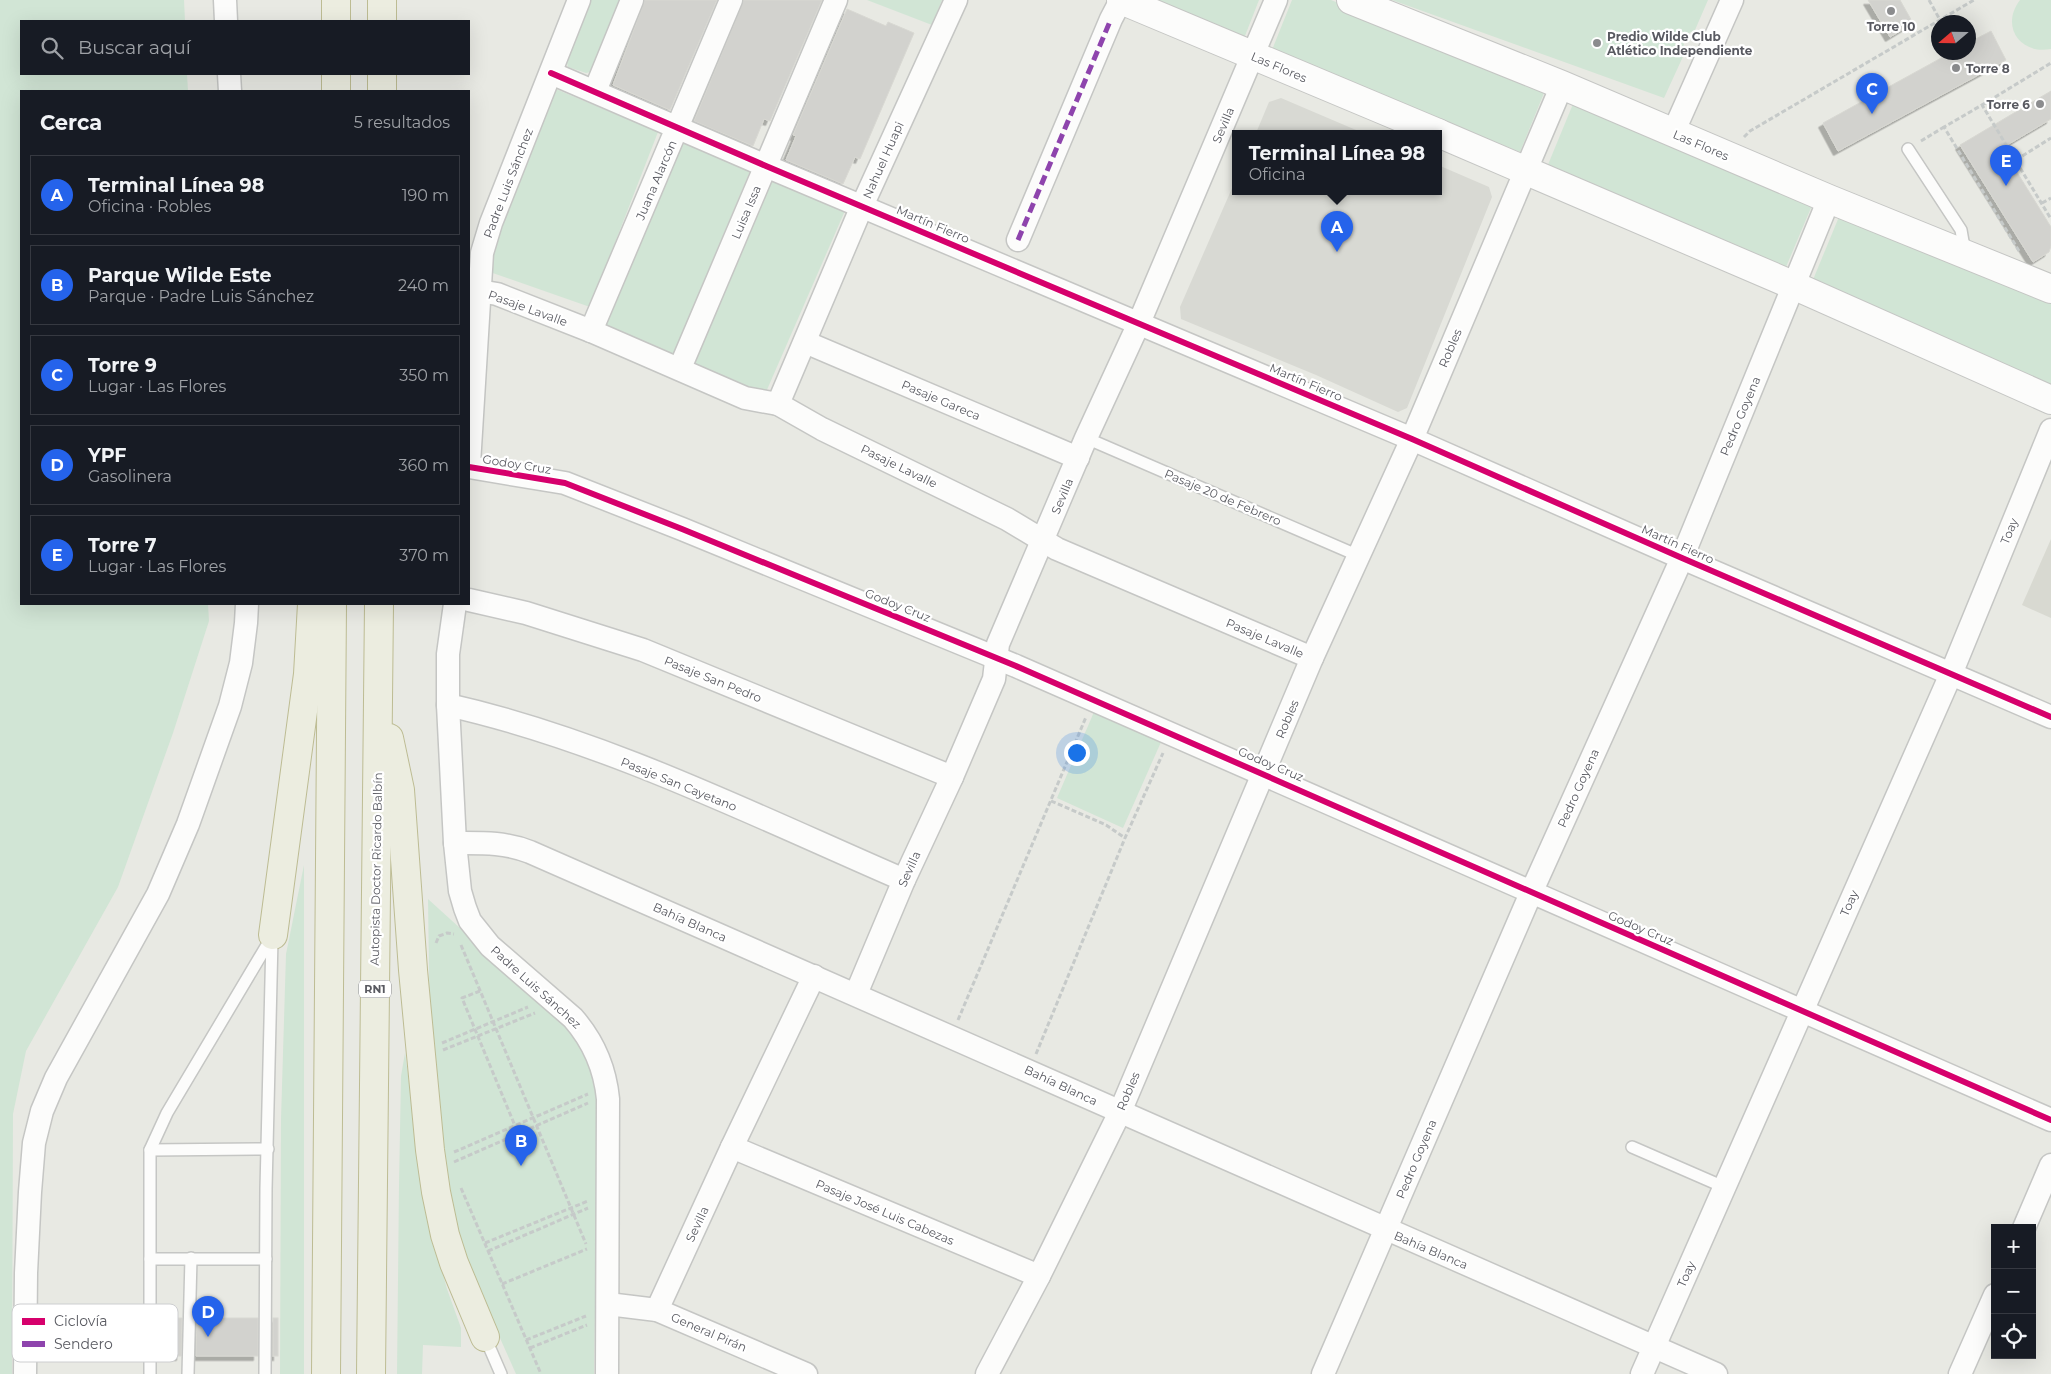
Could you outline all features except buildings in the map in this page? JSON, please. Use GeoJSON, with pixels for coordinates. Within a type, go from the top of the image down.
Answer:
{"type":"FeatureCollection","features":[{"type":"Feature","properties":{"kind":"highway"},"geometry":{"type":"LineString","coordinates":[[336,0],[336,20]]}},
{"type":"Feature","properties":{"kind":"highway"},"geometry":{"type":"LineString","coordinates":[[382,0],[382,20]]}},
{"type":"Feature","properties":{"kind":"highway"},"geometry":{"type":"LineString","coordinates":[[336,75],[336,90]]}},
{"type":"Feature","properties":{"kind":"highway"},"geometry":{"type":"LineString","coordinates":[[382,75],[382,90]]}},
{"type":"Feature","properties":{"kind":"highway"},"geometry":{"type":"LineString","coordinates":[[273,935],[308,674],[312,605]]}},
{"type":"Feature","properties":{"kind":"highway"},"geometry":{"type":"LineString","coordinates":[[326,1374],[332,605]]}},
{"type":"Feature","properties":{"kind":"highway","name":"Autopista Doctor Ricardo Balbín"},"geometry":{"type":"LineString","coordinates":[[371,1374],[379,605]]}},
{"type":"Feature","properties":{"kind":"highway"},"geometry":{"type":"LineString","coordinates":[[378,692],[400,790],[413,970],[430,1150],[436,1192],[445,1235],[454,1263],[485,1337]]}},
{"type":"Feature","properties":{"kind":"street"},"geometry":{"type":"LineString","coordinates":[[225,0],[226,20]]}},
{"type":"Feature","properties":{"kind":"street","name":"Padre Luis Sánchez"},"geometry":{"type":"LineString","coordinates":[[470,450],[482,253],[486,236],[579,0]]}},
{"type":"Feature","properties":{"kind":"street"},"geometry":{"type":"LineString","coordinates":[[595,92],[632,0]]}},
{"type":"Feature","properties":{"kind":"street","name":"Juana Alarcón"},"geometry":{"type":"LineString","coordinates":[[591,331],[731,0]]}},
{"type":"Feature","properties":{"kind":"street","name":"Luisa Issa"},"geometry":{"type":"LineString","coordinates":[[680,368],[836,0]]}},
{"type":"Feature","properties":{"kind":"street","name":"Nahuel Huapi"},"geometry":{"type":"LineString","coordinates":[[778,404],[862,206],[956,0]]}},
{"type":"Feature","properties":{"kind":"street"},"geometry":{"type":"LineString","coordinates":[[1018,240],[1111,19],[1121,0]]}},
{"type":"Feature","properties":{"kind":"street","name":"Las Flores"},"geometry":{"type":"LineString","coordinates":[[1121,0],[1431,130]]}},
{"type":"Feature","properties":{"kind":"street","name":"Sevilla"},"geometry":{"type":"LineString","coordinates":[[856,994],[904,880],[994,679],[998,644],[1086,438],[1139,323],[1276,0]]}},
{"type":"Feature","properties":{"kind":"street","name":"Las Flores"},"geometry":{"type":"LineString","coordinates":[[1351,0],[1562,85],[1829,199],[2051,289]]}},
{"type":"Feature","properties":{"kind":"street"},"geometry":{"type":"LineString","coordinates":[[1673,133],[1732,0]]}},
{"type":"Feature","properties":{"kind":"street","name":"Martín Fierro"},"geometry":{"type":"LineString","coordinates":[[551,73],[1412,439],[2051,718]]}},
{"type":"Feature","properties":{"kind":"street"},"geometry":{"type":"LineString","coordinates":[[229,75],[230,90]]}},
{"type":"Feature","properties":{"kind":"street","name":"Robles"},"geometry":{"type":"LineString","coordinates":[[987,1374],[1120,1112],[1312,658],[1412,439],[1562,85]]}},
{"type":"Feature","properties":{"kind":"street","name":"Las Flores"},"geometry":{"type":"LineString","coordinates":[[1442,135],[1795,286],[2051,400]]}},
{"type":"Feature","properties":{"kind":"street","name":"Pedro Goyena"},"geometry":{"type":"LineString","coordinates":[[1323,1374],[1531,893],[1682,558],[1795,286],[1829,199]]}},
{"type":"Feature","properties":{"kind":"street","name":"Pasaje Lavalle"},"geometry":{"type":"LineString","coordinates":[[480,291],[497,294],[591,331],[680,368],[745,398],[778,404],[822,429],[1007,519],[1066,553],[1312,658]]}},
{"type":"Feature","properties":{"kind":"street","name":"Pasaje Gareca"},"geometry":{"type":"LineString","coordinates":[[805,342],[1078,458]]}},
{"type":"Feature","properties":{"kind":"street","name":"Toay"},"geometry":{"type":"LineString","coordinates":[[1642,1374],[1951,674],[2051,430]]}},
{"type":"Feature","properties":{"kind":"street","name":"Godoy Cruz"},"geometry":{"type":"LineString","coordinates":[[470,466],[565,483],[692,532],[995,658],[1264,773],[1531,893],[2051,1120]]}},
{"type":"Feature","properties":{"kind":"street","name":"Pasaje San Pedro"},"geometry":{"type":"LineString","coordinates":[[470,600],[526,613],[643,650],[952,776]]}},
{"type":"Feature","properties":{"kind":"street"},"geometry":{"type":"LineString","coordinates":[[26,1304],[34,1143],[42,1111],[56,1078],[158,894],[188,824],[230,706],[241,663],[247,605]]}},
{"type":"Feature","properties":{"kind":"street","name":"Padre Luis Sánchez"},"geometry":{"type":"LineString","coordinates":[[455,605],[448,654],[448,705],[455,843],[460,890],[470,921],[490,946],[573,1018],[583,1029],[602,1064],[608,1099],[606,1374]]}},
{"type":"Feature","properties":{"kind":"street","name":"Pasaje San Cayetano"},"geometry":{"type":"LineString","coordinates":[[448,705],[495,716],[556,734],[689,787],[904,880]]}},
{"type":"Feature","properties":{"kind":"street","name":"Bahía Blanca"},"geometry":{"type":"LineString","coordinates":[[455,843],[487,842],[514,846],[856,994],[1385,1230],[1716,1374]]}},
{"type":"Feature","properties":{"kind":"street","name":"Sevilla"},"geometry":{"type":"LineString","coordinates":[[657,1310],[814,976]]}},
{"type":"Feature","properties":{"kind":"street","name":"Pasaje José Luis Cabezas"},"geometry":{"type":"LineString","coordinates":[[732,1147],[1038,1276]]}},
{"type":"Feature","properties":{"kind":"street"},"geometry":{"type":"LineString","coordinates":[[2026,1224],[2051,1165]]}},
{"type":"Feature","properties":{"kind":"street","name":"General Pirán"},"geometry":{"type":"LineString","coordinates":[[608,1304],[657,1310],[806,1374]]}},
{"type":"Feature","properties":{"kind":"street"},"geometry":{"type":"LineString","coordinates":[[1960,1374],[1991,1304]]}},
{"type":"Feature","properties":{"kind":"lane"},"geometry":{"type":"LineString","coordinates":[[1908,149],[1961,230],[1966,255]]}},
{"type":"Feature","properties":{"kind":"lane","name":"Pasaje 20 de Febrero"},"geometry":{"type":"LineString","coordinates":[[1086,438],[1360,556]]}},
{"type":"Feature","properties":{"kind":"lane"},"geometry":{"type":"LineString","coordinates":[[265,1374],[270,969],[273,935]]}},
{"type":"Feature","properties":{"kind":"lane"},"geometry":{"type":"LineString","coordinates":[[150,1304],[150,1150],[167,1113],[273,935]]}},
{"type":"Feature","properties":{"kind":"lane"},"geometry":{"type":"LineString","coordinates":[[1632,1147],[1724,1187]]}},
{"type":"Feature","properties":{"kind":"lane"},"geometry":{"type":"LineString","coordinates":[[150,1150],[268,1149]]}},
{"type":"Feature","properties":{"kind":"lane"},"geometry":{"type":"LineString","coordinates":[[188,1374],[190,1258]]}},
{"type":"Feature","properties":{"kind":"lane"},"geometry":{"type":"LineString","coordinates":[[150,1259],[266,1259]]}},
{"type":"Feature","properties":{"kind":"lane"},"geometry":{"type":"LineString","coordinates":[[485,1337],[501,1374]]}},
{"type":"Feature","properties":{"kind":"path"},"geometry":{"type":"LineString","coordinates":[[1929,0],[1937,15]]}},
{"type":"Feature","properties":{"kind":"path"},"geometry":{"type":"LineString","coordinates":[[1948,15],[1974,0]]}},
{"type":"Feature","properties":{"kind":"path"},"geometry":{"type":"LineString","coordinates":[[1732,158],[1750,131],[1931,25]]}},
{"type":"Feature","properties":{"kind":"path"},"geometry":{"type":"LineString","coordinates":[[1908,149],[2051,63]]}},
{"type":"Feature","properties":{"kind":"path"},"geometry":{"type":"LineString","coordinates":[[1982,105],[2051,219]]}},
{"type":"Feature","properties":{"kind":"path"},"geometry":{"type":"LineString","coordinates":[[1944,127],[2023,256]]}},
{"type":"Feature","properties":{"kind":"path"},"geometry":{"type":"LineString","coordinates":[[2016,160],[2051,138]]}},
{"type":"Feature","properties":{"kind":"path"},"geometry":{"type":"LineString","coordinates":[[2042,203],[2051,198]]}},
{"type":"Feature","properties":{"kind":"path"},"geometry":{"type":"LineString","coordinates":[[951,1037],[1093,700]]}},
{"type":"Feature","properties":{"kind":"path"},"geometry":{"type":"LineString","coordinates":[[1029,1070],[1126,838],[1172,734]]}},
{"type":"Feature","properties":{"kind":"path"},"geometry":{"type":"LineString","coordinates":[[1051,801],[1106,825],[1126,838]]}},
{"type":"Feature","properties":{"kind":"path"},"geometry":{"type":"LineString","coordinates":[[436,952],[436,942],[439,936],[446,933],[454,933],[465,943]]}},
{"type":"Feature","properties":{"kind":"path"},"geometry":{"type":"LineString","coordinates":[[458,937],[588,1249]]}},
{"type":"Feature","properties":{"kind":"path"},"geometry":{"type":"LineString","coordinates":[[480,991],[462,998],[518,1133]]}},
{"type":"Feature","properties":{"kind":"path"},"geometry":{"type":"LineString","coordinates":[[436,1045],[536,1004]]}},
{"type":"Feature","properties":{"kind":"path"},"geometry":{"type":"LineString","coordinates":[[437,1052],[542,1010]]}},
{"type":"Feature","properties":{"kind":"path"},"geometry":{"type":"LineString","coordinates":[[587,1084],[588,1113]]}},
{"type":"Feature","properties":{"kind":"path"},"geometry":{"type":"LineString","coordinates":[[447,1156],[588,1094]]}},
{"type":"Feature","properties":{"kind":"path"},"geometry":{"type":"LineString","coordinates":[[450,1163],[588,1103]]}},
{"type":"Feature","properties":{"kind":"path"},"geometry":{"type":"LineString","coordinates":[[458,1181],[541,1374]]}},
{"type":"Feature","properties":{"kind":"path"},"geometry":{"type":"LineString","coordinates":[[485,1243],[588,1200],[588,1216]]}},
{"type":"Feature","properties":{"kind":"path"},"geometry":{"type":"LineString","coordinates":[[488,1251],[588,1208]]}},
{"type":"Feature","properties":{"kind":"path"},"geometry":{"type":"LineString","coordinates":[[588,1233],[588,1258]]}},
{"type":"Feature","properties":{"kind":"path"},"geometry":{"type":"LineString","coordinates":[[502,1284],[588,1249]]}},
{"type":"Feature","properties":{"kind":"path"},"geometry":{"type":"LineString","coordinates":[[526,1340],[588,1315],[588,1335]]}},
{"type":"Feature","properties":{"kind":"path"},"geometry":{"type":"LineString","coordinates":[[530,1348],[588,1325]]}},
{"type":"Feature","properties":{"kind":"shaded area"},"geometry":{"type":"Polygon","coordinates":[[[1281,98],[1356,130],[1257,130],[1269,102],[1281,98]]]}},
{"type":"Feature","properties":{"kind":"shaded area"},"geometry":{"type":"Polygon","coordinates":[[[1442,167],[1489,187],[1492,197],[1407,408],[1398,412],[1316,375],[1181,319],[1180,307],[1232,188],[1232,195],[1442,195],[1442,167]]]}},
{"type":"Feature","properties":{"kind":"shaded area"},"geometry":{"type":"Polygon","coordinates":[[[2051,539],[2051,618],[2022,605],[2051,539]]]}},
{"type":"Feature","properties":{"kind":"green space"},"geometry":{"type":"Polygon","coordinates":[[[0,0],[184,0],[185,20],[20,20],[20,75],[187,75],[188,90],[20,90],[20,605],[208,605],[209,621],[173,733],[118,887],[26,1051],[13,1114],[12,1374],[0,1374],[0,0]]]}},
{"type":"Feature","properties":{"kind":"green space"},"geometry":{"type":"Polygon","coordinates":[[[589,0],[621,0],[591,72],[586,73],[568,67],[566,59],[589,0]]]}},
{"type":"Feature","properties":{"kind":"green space"},"geometry":{"type":"Polygon","coordinates":[[[867,0],[942,0],[932,25],[867,0]]]}},
{"type":"Feature","properties":{"kind":"green space"},"geometry":{"type":"Polygon","coordinates":[[[1147,0],[1259,0],[1243,41],[1147,0]]]}},
{"type":"Feature","properties":{"kind":"green space"},"geometry":{"type":"Polygon","coordinates":[[[1292,0],[1331,0],[1546,88],[1520,152],[1272,50],[1292,0]]]}},
{"type":"Feature","properties":{"kind":"green space","name":"Predio Wilde Club Atlético Independiente"},"geometry":{"type":"Polygon","coordinates":[[[1392,0],[1708,0],[1695,30],[1681,37],[1686,50],[1664,98],[1392,0]]]}},
{"type":"Feature","properties":{"kind":"green space"},"geometry":{"type":"Polygon","coordinates":[[[2020,0],[2051,0],[2051,49],[2040,50],[2030,48],[2016,36],[2012,19],[2014,10],[2020,0]]]}},
{"type":"Feature","properties":{"kind":"green space"},"geometry":{"type":"Polygon","coordinates":[[[551,87],[658,132],[590,307],[487,271],[551,87]]]}},
{"type":"Feature","properties":{"kind":"green space"},"geometry":{"type":"Polygon","coordinates":[[[1573,104],[1813,203],[1786,267],[1547,167],[1573,104]]]}},
{"type":"Feature","properties":{"kind":"green space"},"geometry":{"type":"Polygon","coordinates":[[[683,143],[750,171],[673,355],[605,326],[683,143]]]}},
{"type":"Feature","properties":{"kind":"green space"},"geometry":{"type":"Polygon","coordinates":[[[774,179],[843,205],[844,213],[766,392],[761,393],[696,366],[694,361],[768,182],[774,179]]]}},
{"type":"Feature","properties":{"kind":"green space"},"geometry":{"type":"Polygon","coordinates":[[[1841,212],[2051,298],[2051,386],[1810,287],[1841,212]]]}},
{"type":"Feature","properties":{"kind":"green space"},"geometry":{"type":"Polygon","coordinates":[[[1094,712],[1161,742],[1123,828],[1057,798],[1094,712]]]}},
{"type":"Feature","properties":{"kind":"green space"},"geometry":{"type":"Polygon","coordinates":[[[304,865],[304,1374],[280,1374],[281,1119],[286,954],[304,865]]]}},
{"type":"Feature","properties":{"kind":"green space"},"geometry":{"type":"Polygon","coordinates":[[[428,899],[580,1037],[596,1086],[598,1131],[594,1374],[516,1374],[467,1264],[450,1202],[430,1043],[428,899]]]}},
{"type":"Feature","properties":{"kind":"green space"},"geometry":{"type":"Polygon","coordinates":[[[405,1053],[418,1149],[437,1252],[447,1289],[461,1328],[461,1347],[423,1345],[422,1374],[397,1374],[401,1076],[405,1053]]]}},
{"type":"Feature","properties":{"kind":"marked path"},"geometry":{"type":"LineString","coordinates":[[1018,240],[1111,19]]}},
{"type":"Feature","properties":{"kind":"cycle path"},"geometry":{"type":"LineString","coordinates":[[551,73],[1412,439],[2051,717]]}},
{"type":"Feature","properties":{"kind":"cycle path"},"geometry":{"type":"LineString","coordinates":[[470,467],[565,483],[1016,666],[2051,1120]]}},
{"type":"Feature","properties":{"kind":"place","name":"Torre 10"},"geometry":{"type":"Point","coordinates":[1891,11]}},
{"type":"Feature","properties":{"kind":"place","name":"Predio Wilde Club Atlético Independiente"},"geometry":{"type":"Point","coordinates":[1597,43]}},
{"type":"Feature","properties":{"kind":"place","name":"Torre 8"},"geometry":{"type":"Point","coordinates":[1956,68]}},
{"type":"Feature","properties":{"kind":"place","name":"Torre 6"},"geometry":{"type":"Point","coordinates":[2040,104]}},
{"type":"Feature","properties":{"kind":"place","name":"Torre 9"},"geometry":{"type":"Point","coordinates":[1872,114]}},
{"type":"Feature","properties":{"kind":"place","name":"Torre 7"},"geometry":{"type":"Point","coordinates":[2006,186]}},
{"type":"Feature","properties":{"kind":"place","name":"Terminal Línea 98"},"geometry":{"type":"Point","coordinates":[1337,252]}},
{"type":"Feature","properties":{"kind":"place","name":"Parque Wilde Este"},"geometry":{"type":"Point","coordinates":[521,1166]}},
{"type":"Feature","properties":{"kind":"place","name":"YPF"},"geometry":{"type":"Point","coordinates":[208,1337]}}]}
